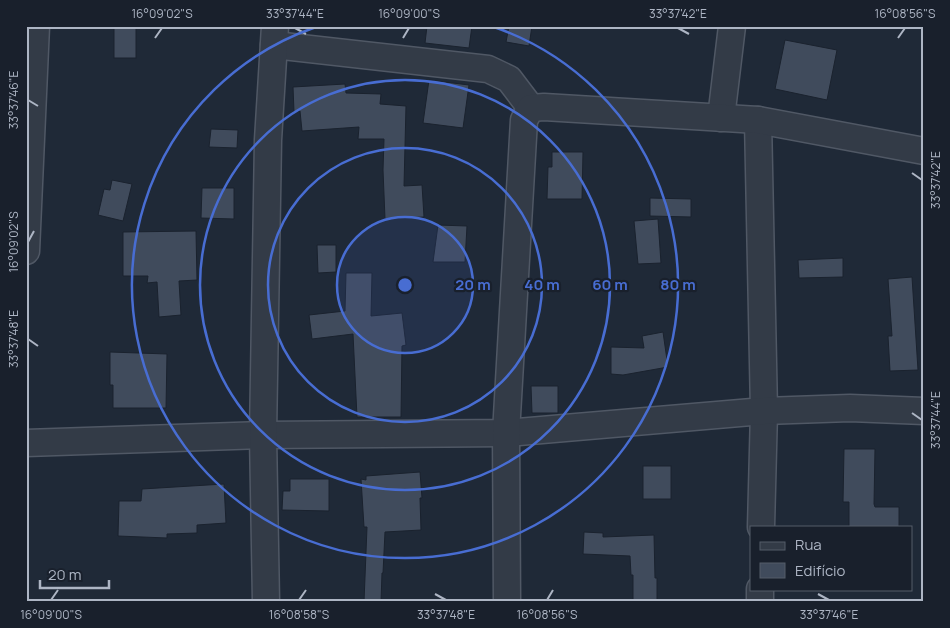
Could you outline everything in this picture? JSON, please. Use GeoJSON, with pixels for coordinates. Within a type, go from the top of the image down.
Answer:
{"type":"FeatureCollection","features":[{"type":"Feature","properties":{"kind":"street"},"geometry":{"type":"LineString","coordinates":[[26,251],[36,26]]}},
{"type":"Feature","properties":{"kind":"street"},"geometry":{"type":"LineString","coordinates":[[721,118],[732,26]]}},
{"type":"Feature","properties":{"kind":"street"},"geometry":{"type":"LineString","coordinates":[[266,602],[262,435],[268,140],[275,36],[488,69],[509,79],[531,108]]}},
{"type":"Feature","properties":{"kind":"street"},"geometry":{"type":"LineString","coordinates":[[531,108],[544,107],[758,120],[924,151]]}},
{"type":"Feature","properties":{"kind":"street"},"geometry":{"type":"LineString","coordinates":[[507,602],[506,433],[524,120],[531,108]]}},
{"type":"Feature","properties":{"kind":"street"},"geometry":{"type":"LineString","coordinates":[[758,120],[764,411],[761,526]]}},
{"type":"Feature","properties":{"kind":"street"},"geometry":{"type":"LineString","coordinates":[[26,443],[262,435],[506,433],[764,411],[850,408],[924,411]]}},
{"type":"Feature","properties":{"kind":"building"},"geometry":{"type":"Polygon","coordinates":[[[114,26],[136,26],[136,58],[114,58],[114,26]]]}},
{"type":"Feature","properties":{"kind":"building"},"geometry":{"type":"Polygon","coordinates":[[[427,26],[472,26],[469,48],[425,43],[427,26]]]}},
{"type":"Feature","properties":{"kind":"building"},"geometry":{"type":"Polygon","coordinates":[[[509,26],[532,26],[529,46],[506,42],[509,26]]]}},
{"type":"Feature","properties":{"kind":"building"},"geometry":{"type":"Polygon","coordinates":[[[785,40],[837,50],[827,100],[775,89],[785,40]]]}},
{"type":"Feature","properties":{"kind":"building"},"geometry":{"type":"Polygon","coordinates":[[[429,80],[469,85],[463,128],[423,123],[429,80]]]}},
{"type":"Feature","properties":{"kind":"building"},"geometry":{"type":"Polygon","coordinates":[[[345,84],[346,93],[381,94],[380,104],[406,106],[404,186],[422,185],[424,217],[385,219],[384,139],[358,139],[359,127],[302,131],[300,111],[294,112],[293,87],[345,84]]]}},
{"type":"Feature","properties":{"kind":"building"},"geometry":{"type":"Polygon","coordinates":[[[211,129],[238,130],[237,148],[209,147],[211,129]]]}},
{"type":"Feature","properties":{"kind":"building"},"geometry":{"type":"Polygon","coordinates":[[[552,152],[583,152],[582,199],[547,199],[548,167],[552,167],[552,152]]]}},
{"type":"Feature","properties":{"kind":"building"},"geometry":{"type":"Polygon","coordinates":[[[112,180],[132,184],[123,221],[98,215],[104,189],[110,190],[112,180]]]}},
{"type":"Feature","properties":{"kind":"building"},"geometry":{"type":"Polygon","coordinates":[[[202,188],[234,188],[234,219],[201,218],[202,188]]]}},
{"type":"Feature","properties":{"kind":"building"},"geometry":{"type":"Polygon","coordinates":[[[650,198],[691,199],[691,217],[650,216],[650,198]]]}},
{"type":"Feature","properties":{"kind":"building"},"geometry":{"type":"Polygon","coordinates":[[[658,219],[661,263],[638,264],[634,221],[658,219]]]}},
{"type":"Feature","properties":{"kind":"building"},"geometry":{"type":"Polygon","coordinates":[[[438,225],[467,226],[465,262],[433,262],[438,225]]]}},
{"type":"Feature","properties":{"kind":"building"},"geometry":{"type":"Polygon","coordinates":[[[196,231],[197,280],[179,281],[181,315],[159,317],[157,282],[147,283],[148,276],[123,276],[123,232],[196,231]]]}},
{"type":"Feature","properties":{"kind":"building"},"geometry":{"type":"Polygon","coordinates":[[[317,245],[336,245],[336,272],[318,273],[317,245]]]}},
{"type":"Feature","properties":{"kind":"building"},"geometry":{"type":"Polygon","coordinates":[[[843,258],[843,277],[799,278],[798,260],[843,258]]]}},
{"type":"Feature","properties":{"kind":"building"},"geometry":{"type":"Polygon","coordinates":[[[346,273],[372,273],[371,316],[402,313],[406,345],[402,346],[401,417],[357,417],[353,334],[312,339],[309,315],[345,311],[346,273]]]}},
{"type":"Feature","properties":{"kind":"building"},"geometry":{"type":"Polygon","coordinates":[[[912,277],[918,370],[890,371],[888,336],[892,336],[888,279],[912,277]]]}},
{"type":"Feature","properties":{"kind":"building"},"geometry":{"type":"Polygon","coordinates":[[[663,332],[668,367],[623,375],[611,374],[611,347],[644,348],[642,336],[663,332]]]}},
{"type":"Feature","properties":{"kind":"building"},"geometry":{"type":"Polygon","coordinates":[[[110,352],[167,354],[166,408],[113,408],[113,385],[110,385],[110,352]]]}},
{"type":"Feature","properties":{"kind":"building"},"geometry":{"type":"Polygon","coordinates":[[[531,386],[558,386],[558,413],[532,413],[531,386]]]}},
{"type":"Feature","properties":{"kind":"building"},"geometry":{"type":"Polygon","coordinates":[[[844,449],[875,449],[874,504],[875,507],[899,507],[899,526],[849,526],[849,502],[843,502],[844,449]]]}},
{"type":"Feature","properties":{"kind":"building"},"geometry":{"type":"Polygon","coordinates":[[[643,466],[671,466],[671,499],[643,499],[643,466]]]}},
{"type":"Feature","properties":{"kind":"building"},"geometry":{"type":"Polygon","coordinates":[[[420,472],[422,498],[420,498],[421,530],[385,532],[381,602],[364,602],[367,527],[364,527],[361,479],[366,480],[366,476],[420,472]]]}},
{"type":"Feature","properties":{"kind":"building"},"geometry":{"type":"Polygon","coordinates":[[[290,479],[329,479],[329,511],[282,510],[283,491],[290,491],[290,479]]]}},
{"type":"Feature","properties":{"kind":"building"},"geometry":{"type":"Polygon","coordinates":[[[224,484],[226,523],[197,525],[197,533],[167,534],[167,538],[118,536],[119,501],[141,501],[142,489],[224,484]]]}},
{"type":"Feature","properties":{"kind":"building"},"geometry":{"type":"Polygon","coordinates":[[[584,532],[603,533],[603,537],[654,535],[657,602],[633,602],[633,575],[631,575],[630,556],[583,554],[584,532]]]}}]}
